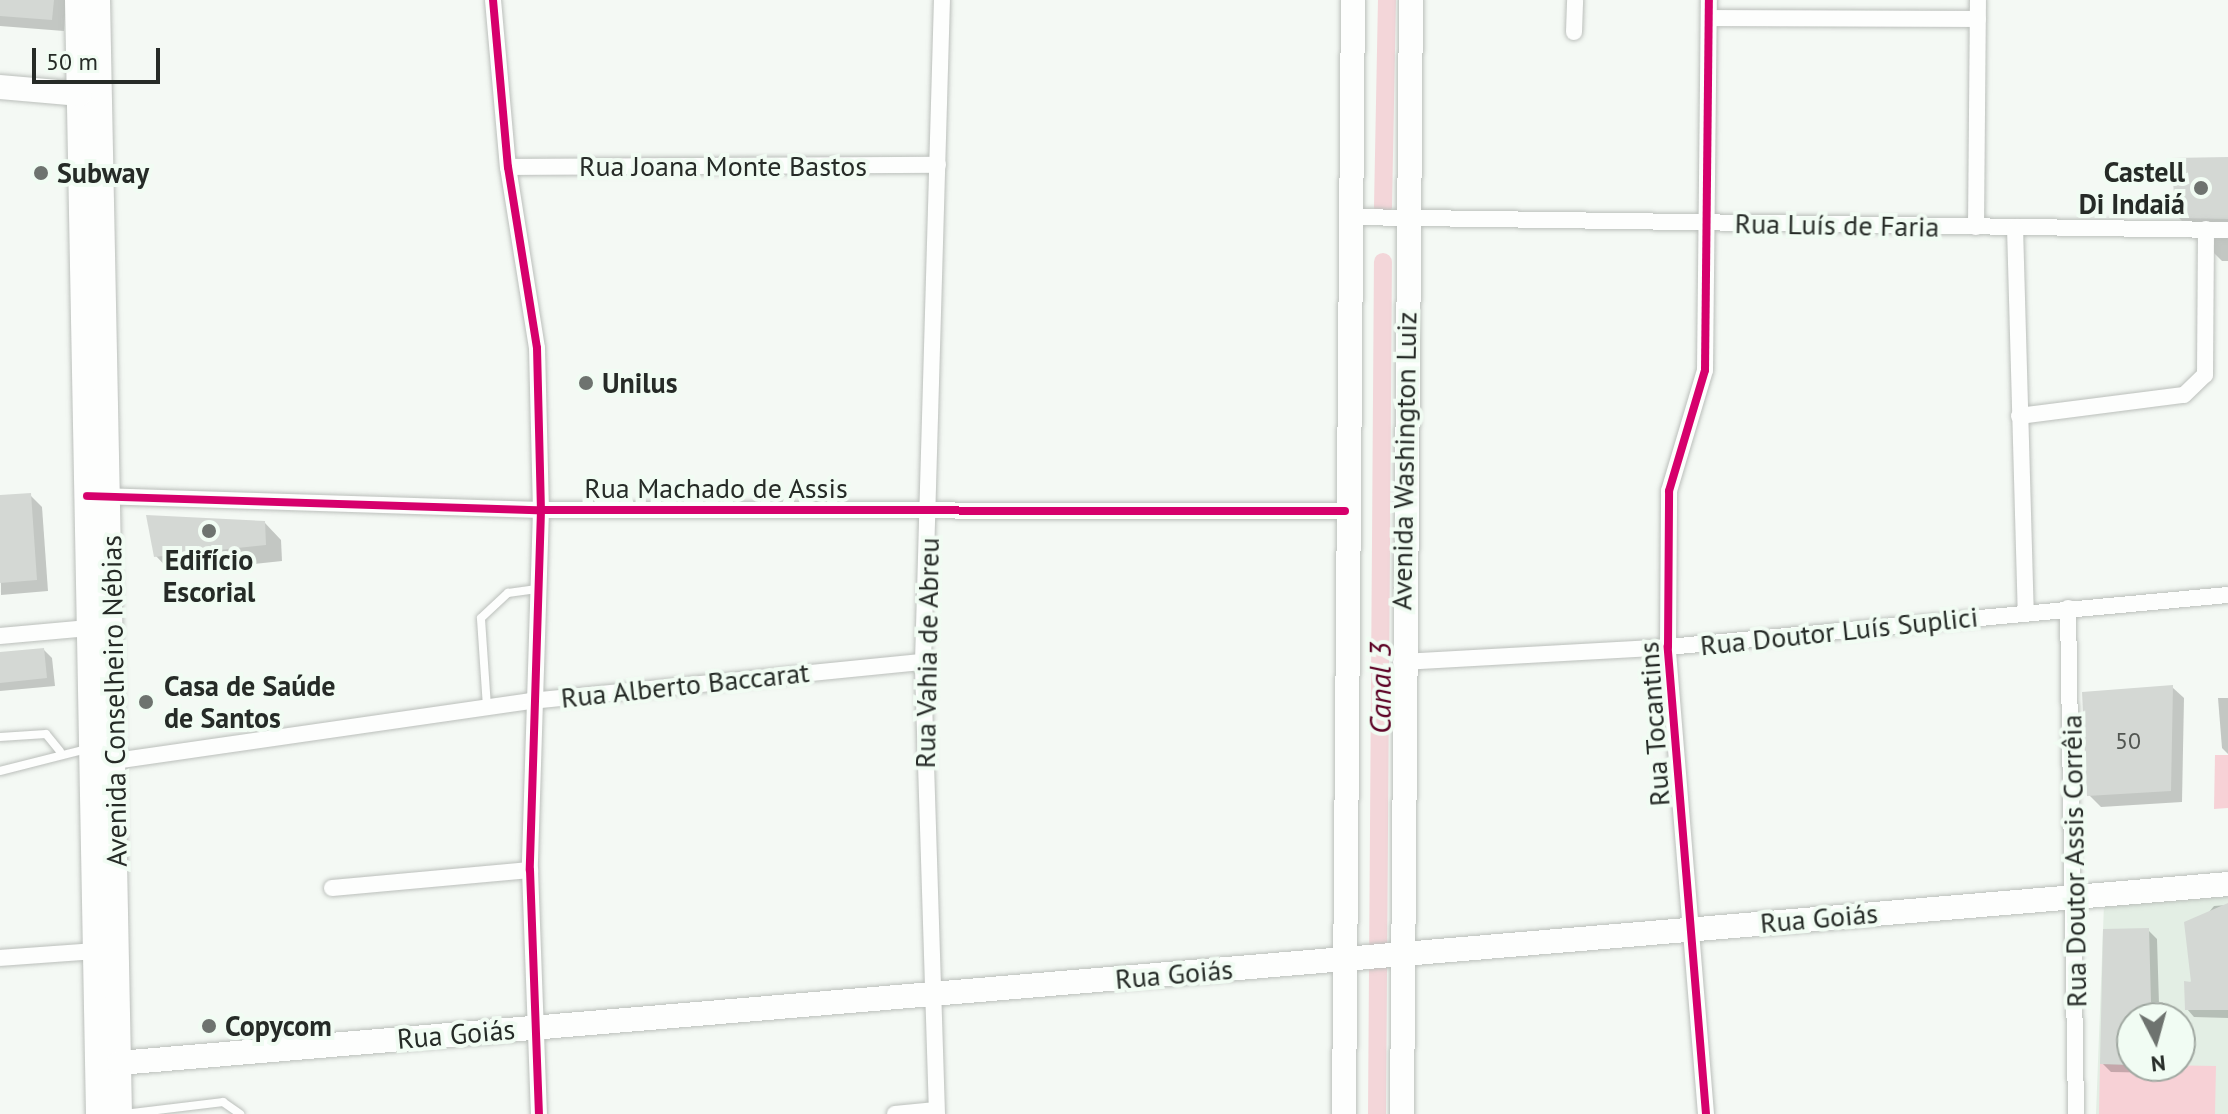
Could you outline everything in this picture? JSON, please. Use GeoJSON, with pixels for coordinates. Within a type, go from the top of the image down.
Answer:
{"type":"FeatureCollection","features":[{"type":"Feature","properties":{"kind":"main road","name":"Avenida Conselheiro Nébias"},"geometry":{"type":"LineString","coordinates":[[77,0],[99,496],[115,761],[122,1114]]}},
{"type":"Feature","properties":{"kind":"main road","name":"Avenida Conselheiro Nébias"},"geometry":{"type":"LineString","coordinates":[[98,0],[99,496],[89,628],[98,1114]]}},
{"type":"Feature","properties":{"kind":"main road","name":"Avenida Washington Luiz"},"geometry":{"type":"LineString","coordinates":[[1344,1114],[1352,957],[1345,511],[1353,0]]}},
{"type":"Feature","properties":{"kind":"main road","name":"Avenida Washington Luiz"},"geometry":{"type":"LineString","coordinates":[[1402,1114],[1394,951],[1411,0]]}},
{"type":"Feature","properties":{"kind":"main road"},"geometry":{"type":"LineString","coordinates":[[0,87],[80,94],[90,102],[90,137],[100,143]]}},
{"type":"Feature","properties":{"kind":"main road","name":"Rua Goiás"},"geometry":{"type":"LineString","coordinates":[[119,1063],[538,1026],[928,997],[1394,951],[1692,930],[2228,884]]}},
{"type":"Feature","properties":{"kind":"street"},"geometry":{"type":"LineString","coordinates":[[493,0],[508,167],[537,348],[541,510],[531,701],[530,870],[539,1114]]}},
{"type":"Feature","properties":{"kind":"street","name":"Rua Vahia de Abreu"},"geometry":{"type":"LineString","coordinates":[[936,1112],[928,997],[923,662],[930,510],[942,0]]}},
{"type":"Feature","properties":{"kind":"street"},"geometry":{"type":"LineString","coordinates":[[1574,32],[1575,0]]}},
{"type":"Feature","properties":{"kind":"street","name":"Rua Tocantins"},"geometry":{"type":"LineString","coordinates":[[1706,1114],[1668,647],[1669,491],[1705,370],[1709,0]]}},
{"type":"Feature","properties":{"kind":"street"},"geometry":{"type":"LineString","coordinates":[[1976,227],[1978,0]]}},
{"type":"Feature","properties":{"kind":"street"},"geometry":{"type":"LineString","coordinates":[[1709,18],[1978,19]]}},
{"type":"Feature","properties":{"kind":"street","name":"Rua Joana Monte Bastos"},"geometry":{"type":"LineString","coordinates":[[508,167],[938,165]]}},
{"type":"Feature","properties":{"kind":"street","name":"Rua Luís de Faria"},"geometry":{"type":"LineString","coordinates":[[1349,217],[2228,230]]}},
{"type":"Feature","properties":{"kind":"street"},"geometry":{"type":"LineString","coordinates":[[2015,227],[2026,612]]}},
{"type":"Feature","properties":{"kind":"street"},"geometry":{"type":"LineString","coordinates":[[2019,416],[2184,395],[2205,375],[2206,229]]}},
{"type":"Feature","properties":{"kind":"street","name":"Rua Machado de Assis"},"geometry":{"type":"LineString","coordinates":[[99,496],[541,510],[1345,511]]}},
{"type":"Feature","properties":{"kind":"street","name":"Rua Doutor Luís Suplici"},"geometry":{"type":"LineString","coordinates":[[1401,662],[1668,647],[2228,595]]}},
{"type":"Feature","properties":{"kind":"street","name":"Rua Doutor Assis Corrêia"},"geometry":{"type":"LineString","coordinates":[[2068,608],[2078,895],[2076,1114]]}},
{"type":"Feature","properties":{"kind":"street"},"geometry":{"type":"LineString","coordinates":[[0,636],[89,628]]}},
{"type":"Feature","properties":{"kind":"street","name":"Rua Alberto Baccarat"},"geometry":{"type":"LineString","coordinates":[[115,761],[531,701],[923,662]]}},
{"type":"Feature","properties":{"kind":"street"},"geometry":{"type":"LineString","coordinates":[[332,888],[530,870]]}},
{"type":"Feature","properties":{"kind":"street"},"geometry":{"type":"LineString","coordinates":[[0,958],[95,951]]}},
{"type":"Feature","properties":{"kind":"street"},"geometry":{"type":"LineString","coordinates":[[895,1114],[936,1112]]}},
{"type":"Feature","properties":{"kind":"lane"},"geometry":{"type":"LineString","coordinates":[[487,707],[481,618],[508,593],[537,589]]}},
{"type":"Feature","properties":{"kind":"lane"},"geometry":{"type":"LineString","coordinates":[[0,737],[46,734],[60,751]]}},
{"type":"Feature","properties":{"kind":"lane"},"geometry":{"type":"LineString","coordinates":[[0,771],[49,762],[60,751],[91,748]]}},
{"type":"Feature","properties":{"kind":"lane"},"geometry":{"type":"LineString","coordinates":[[122,1114],[223,1102],[240,1114]]}},
{"type":"Feature","properties":{"kind":"shaded area"},"geometry":{"type":"Polygon","coordinates":[[[2215,755],[2228,755],[2228,808],[2214,809],[2215,755]]]}},
{"type":"Feature","properties":{"kind":"shaded area"},"geometry":{"type":"Polygon","coordinates":[[[2228,895],[2228,1114],[2096,1114],[2104,904],[2228,895]]]}},
{"type":"Feature","properties":{"kind":"shaded area"},"geometry":{"type":"Polygon","coordinates":[[[2100,1064],[2116,1064],[2116,1082],[2196,1082],[2196,1066],[2216,1066],[2215,1114],[2099,1114],[2100,1064]]]}},
{"type":"Feature","properties":{"kind":"building"},"geometry":{"type":"Polygon","coordinates":[[[0,0],[54,0],[52,20],[0,16],[0,0]]]}},
{"type":"Feature","properties":{"kind":"building","name":"Castell Di Indaiá"},"geometry":{"type":"Polygon","coordinates":[[[2228,157],[2228,219],[2176,218],[2171,158],[2228,157]]]}},
{"type":"Feature","properties":{"kind":"building"},"geometry":{"type":"Polygon","coordinates":[[[31,493],[37,580],[0,583],[0,495],[31,493]]]}},
{"type":"Feature","properties":{"kind":"building","name":"Edifício Escorial"},"geometry":{"type":"Polygon","coordinates":[[[146,515],[265,521],[266,545],[154,557],[146,515]]]}},
{"type":"Feature","properties":{"kind":"building"},"geometry":{"type":"Polygon","coordinates":[[[44,648],[47,678],[0,683],[0,652],[44,648]]]}},
{"type":"Feature","properties":{"kind":"building"},"geometry":{"type":"Polygon","coordinates":[[[2173,685],[2171,791],[2087,796],[2082,692],[2173,685]]]}},
{"type":"Feature","properties":{"kind":"building"},"geometry":{"type":"Polygon","coordinates":[[[2228,903],[2228,1010],[2196,1010],[2196,1002],[2185,1002],[2184,981],[2191,982],[2184,922],[2228,903]]]}},
{"type":"Feature","properties":{"kind":"building"},"geometry":{"type":"Polygon","coordinates":[[[2149,928],[2151,1002],[2116,1002],[2116,1064],[2100,1064],[2103,929],[2149,928]]]}},
{"type":"Feature","properties":{"kind":"waterway","name":"Canal 3"},"geometry":{"type":"LineString","coordinates":[[1383,207],[1387,0]]}},
{"type":"Feature","properties":{"kind":"waterway","name":"Canal 3"},"geometry":{"type":"LineString","coordinates":[[1377,1114],[1383,262]]}},
{"type":"Feature","properties":{"kind":"cycle path"},"geometry":{"type":"LineString","coordinates":[[493,0],[508,167],[537,348],[541,510],[530,870],[539,1114]]}},
{"type":"Feature","properties":{"kind":"cycle path"},"geometry":{"type":"LineString","coordinates":[[1706,1114],[1668,647],[1669,491],[1705,370],[1709,0]]}},
{"type":"Feature","properties":{"kind":"cycle path"},"geometry":{"type":"LineString","coordinates":[[87,496],[541,510],[1345,511]]}},
{"type":"Feature","properties":{"kind":"place","name":"Subway"},"geometry":{"type":"Point","coordinates":[41,173]}},
{"type":"Feature","properties":{"kind":"place","name":"Castell Di Indaiá"},"geometry":{"type":"Point","coordinates":[2201,188]}},
{"type":"Feature","properties":{"kind":"place","name":"Unilus"},"geometry":{"type":"Point","coordinates":[586,383]}},
{"type":"Feature","properties":{"kind":"place","name":"Edifício Escorial"},"geometry":{"type":"Point","coordinates":[209,531]}},
{"type":"Feature","properties":{"kind":"place","name":"Casa de Saúde de Santos"},"geometry":{"type":"Point","coordinates":[146,702]}},
{"type":"Feature","properties":{"kind":"place","name":"Copycom"},"geometry":{"type":"Point","coordinates":[209,1026]}}]}
